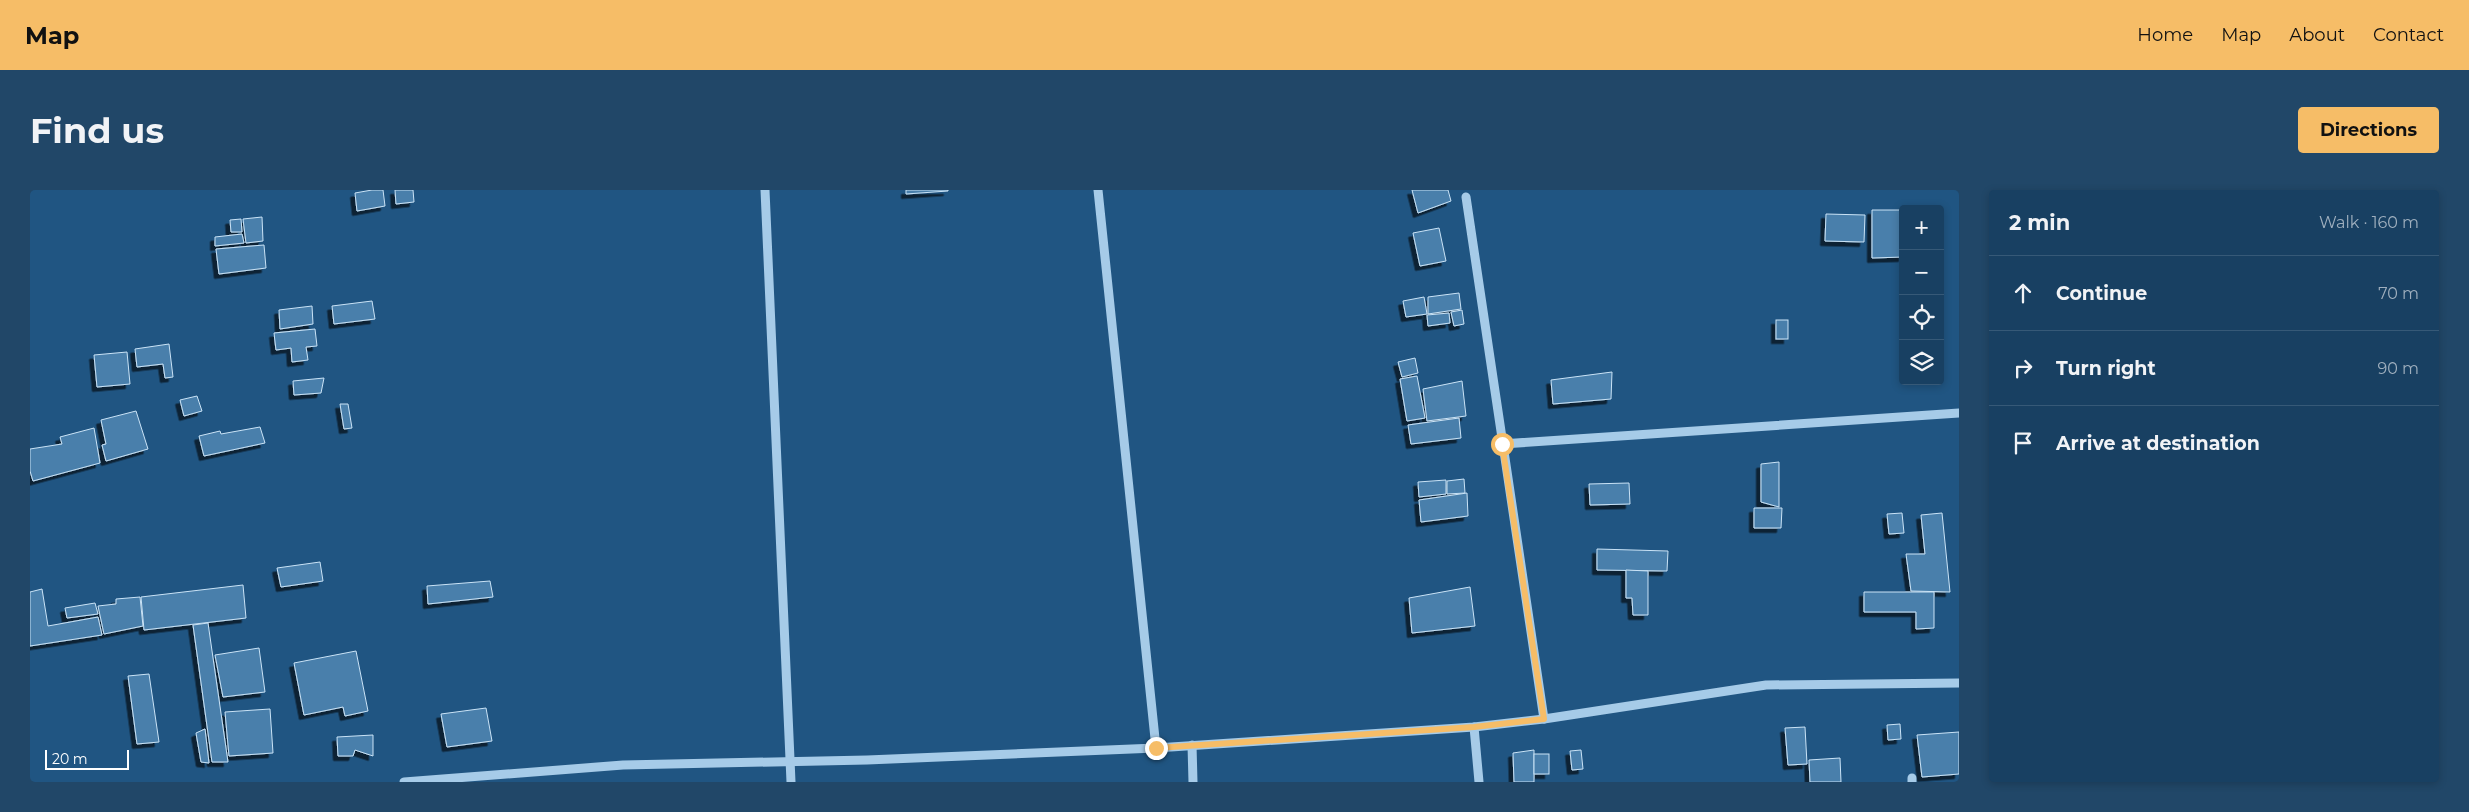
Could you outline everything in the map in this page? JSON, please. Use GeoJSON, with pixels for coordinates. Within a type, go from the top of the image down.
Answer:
{"type":"FeatureCollection","features":[{"type":"Feature","properties":{"kind":"street"},"geometry":{"type":"LineString","coordinates":[[765,190],[791,782]]}},
{"type":"Feature","properties":{"kind":"street"},"geometry":{"type":"LineString","coordinates":[[1098,190],[1156,748]]}},
{"type":"Feature","properties":{"kind":"street"},"geometry":{"type":"LineString","coordinates":[[1466,197],[1544,719]]}},
{"type":"Feature","properties":{"kind":"street"},"geometry":{"type":"LineString","coordinates":[[1502,444],[1959,413]]}},
{"type":"Feature","properties":{"kind":"street"},"geometry":{"type":"LineString","coordinates":[[404,782],[623,765],[790,762],[1156,748],[1474,727],[1544,719],[1766,685],[1959,683]]}},
{"type":"Feature","properties":{"kind":"street"},"geometry":{"type":"LineString","coordinates":[[1474,727],[1479,782]]}},
{"type":"Feature","properties":{"kind":"street"},"geometry":{"type":"LineString","coordinates":[[1192,745],[1193,782]]}},
{"type":"Feature","properties":{"kind":"building"},"geometry":{"type":"Polygon","coordinates":[[[383,190],[385,206],[357,211],[355,193],[383,190]]]}},
{"type":"Feature","properties":{"kind":"building"},"geometry":{"type":"Polygon","coordinates":[[[395,190],[413,190],[414,202],[396,204],[395,190]]]}},
{"type":"Feature","properties":{"kind":"building"},"geometry":{"type":"Polygon","coordinates":[[[906,190],[948,190],[948,191],[906,194],[906,190]]]}},
{"type":"Feature","properties":{"kind":"building"},"geometry":{"type":"Polygon","coordinates":[[[1412,190],[1448,190],[1451,201],[1418,213],[1412,190]]]}},
{"type":"Feature","properties":{"kind":"building"},"geometry":{"type":"Polygon","coordinates":[[[1872,210],[1899,210],[1899,257],[1872,258],[1872,210]]]}},
{"type":"Feature","properties":{"kind":"building"},"geometry":{"type":"Polygon","coordinates":[[[1826,214],[1865,215],[1864,242],[1825,241],[1826,214]]]}},
{"type":"Feature","properties":{"kind":"building"},"geometry":{"type":"Polygon","coordinates":[[[262,217],[263,241],[246,243],[243,219],[262,217]]]}},
{"type":"Feature","properties":{"kind":"building"},"geometry":{"type":"Polygon","coordinates":[[[241,219],[242,232],[231,232],[230,220],[241,219]]]}},
{"type":"Feature","properties":{"kind":"building"},"geometry":{"type":"Polygon","coordinates":[[[1439,228],[1446,261],[1420,266],[1413,233],[1439,228]]]}},
{"type":"Feature","properties":{"kind":"building"},"geometry":{"type":"Polygon","coordinates":[[[242,234],[244,243],[215,246],[215,237],[242,234]]]}},
{"type":"Feature","properties":{"kind":"building"},"geometry":{"type":"Polygon","coordinates":[[[264,245],[266,268],[219,274],[216,249],[264,245]]]}},
{"type":"Feature","properties":{"kind":"building"},"geometry":{"type":"Polygon","coordinates":[[[1459,293],[1461,309],[1428,314],[1428,297],[1459,293]]]}},
{"type":"Feature","properties":{"kind":"building"},"geometry":{"type":"Polygon","coordinates":[[[1424,297],[1427,314],[1406,317],[1403,301],[1424,297]]]}},
{"type":"Feature","properties":{"kind":"building"},"geometry":{"type":"Polygon","coordinates":[[[372,301],[375,319],[334,324],[332,306],[372,301]]]}},
{"type":"Feature","properties":{"kind":"building"},"geometry":{"type":"Polygon","coordinates":[[[312,306],[313,324],[280,329],[279,310],[312,306]]]}},
{"type":"Feature","properties":{"kind":"building"},"geometry":{"type":"Polygon","coordinates":[[[1462,310],[1464,324],[1454,326],[1451,312],[1462,310]]]}},
{"type":"Feature","properties":{"kind":"building"},"geometry":{"type":"Polygon","coordinates":[[[1449,313],[1450,323],[1428,326],[1427,315],[1449,313]]]}},
{"type":"Feature","properties":{"kind":"building"},"geometry":{"type":"Polygon","coordinates":[[[1776,320],[1788,320],[1788,339],[1776,339],[1776,320]]]}},
{"type":"Feature","properties":{"kind":"building"},"geometry":{"type":"Polygon","coordinates":[[[315,329],[317,346],[306,347],[308,360],[292,362],[291,348],[276,350],[274,333],[315,329]]]}},
{"type":"Feature","properties":{"kind":"building"},"geometry":{"type":"Polygon","coordinates":[[[169,344],[173,377],[165,378],[163,364],[137,367],[135,349],[169,344]]]}},
{"type":"Feature","properties":{"kind":"building"},"geometry":{"type":"Polygon","coordinates":[[[127,352],[130,384],[97,387],[94,355],[127,352]]]}},
{"type":"Feature","properties":{"kind":"building"},"geometry":{"type":"Polygon","coordinates":[[[1415,358],[1418,373],[1402,377],[1398,362],[1415,358]]]}},
{"type":"Feature","properties":{"kind":"building"},"geometry":{"type":"Polygon","coordinates":[[[1612,372],[1611,399],[1553,404],[1551,380],[1612,372]]]}},
{"type":"Feature","properties":{"kind":"building"},"geometry":{"type":"Polygon","coordinates":[[[1417,376],[1425,418],[1407,421],[1400,379],[1417,376]]]}},
{"type":"Feature","properties":{"kind":"building"},"geometry":{"type":"Polygon","coordinates":[[[324,378],[321,393],[294,395],[293,381],[324,378]]]}},
{"type":"Feature","properties":{"kind":"building"},"geometry":{"type":"Polygon","coordinates":[[[1462,381],[1466,416],[1427,421],[1423,389],[1462,381]]]}},
{"type":"Feature","properties":{"kind":"building"},"geometry":{"type":"Polygon","coordinates":[[[197,396],[202,411],[184,416],[180,400],[197,396]]]}},
{"type":"Feature","properties":{"kind":"building"},"geometry":{"type":"Polygon","coordinates":[[[340,404],[348,404],[352,428],[344,429],[340,404]]]}},
{"type":"Feature","properties":{"kind":"building"},"geometry":{"type":"Polygon","coordinates":[[[136,411],[148,449],[106,461],[102,445],[106,444],[101,420],[136,411]]]}},
{"type":"Feature","properties":{"kind":"building"},"geometry":{"type":"Polygon","coordinates":[[[1459,418],[1461,438],[1411,444],[1408,425],[1459,418]]]}},
{"type":"Feature","properties":{"kind":"building"},"geometry":{"type":"Polygon","coordinates":[[[260,427],[265,443],[204,456],[199,436],[220,431],[221,434],[260,427]]]}},
{"type":"Feature","properties":{"kind":"building"},"geometry":{"type":"Polygon","coordinates":[[[94,428],[100,463],[33,481],[30,471],[30,449],[62,444],[60,437],[94,428]]]}},
{"type":"Feature","properties":{"kind":"building"},"geometry":{"type":"Polygon","coordinates":[[[1779,462],[1779,507],[1761,502],[1761,464],[1779,462]]]}},
{"type":"Feature","properties":{"kind":"building"},"geometry":{"type":"Polygon","coordinates":[[[1464,479],[1465,493],[1447,494],[1447,481],[1464,479]]]}},
{"type":"Feature","properties":{"kind":"building"},"geometry":{"type":"Polygon","coordinates":[[[1446,480],[1446,494],[1419,497],[1418,482],[1446,480]]]}},
{"type":"Feature","properties":{"kind":"building"},"geometry":{"type":"Polygon","coordinates":[[[1629,483],[1630,504],[1590,505],[1589,484],[1629,483]]]}},
{"type":"Feature","properties":{"kind":"building"},"geometry":{"type":"Polygon","coordinates":[[[1467,493],[1468,516],[1421,522],[1419,500],[1467,493]]]}},
{"type":"Feature","properties":{"kind":"building"},"geometry":{"type":"Polygon","coordinates":[[[1754,508],[1782,508],[1781,528],[1754,528],[1754,508]]]}},
{"type":"Feature","properties":{"kind":"building"},"geometry":{"type":"Polygon","coordinates":[[[1902,513],[1904,533],[1889,534],[1887,514],[1902,513]]]}},
{"type":"Feature","properties":{"kind":"building"},"geometry":{"type":"Polygon","coordinates":[[[1942,513],[1950,592],[1911,591],[1906,554],[1925,554],[1921,515],[1942,513]]]}},
{"type":"Feature","properties":{"kind":"building"},"geometry":{"type":"Polygon","coordinates":[[[1597,549],[1668,551],[1667,571],[1597,570],[1597,549]]]}},
{"type":"Feature","properties":{"kind":"building"},"geometry":{"type":"Polygon","coordinates":[[[320,562],[323,581],[281,587],[277,568],[320,562]]]}},
{"type":"Feature","properties":{"kind":"building"},"geometry":{"type":"Polygon","coordinates":[[[1626,570],[1648,571],[1648,615],[1633,615],[1632,598],[1626,598],[1626,570]]]}},
{"type":"Feature","properties":{"kind":"building"},"geometry":{"type":"Polygon","coordinates":[[[490,581],[493,597],[428,604],[427,586],[490,581]]]}},
{"type":"Feature","properties":{"kind":"building"},"geometry":{"type":"Polygon","coordinates":[[[243,585],[246,618],[144,630],[141,597],[243,585]]]}},
{"type":"Feature","properties":{"kind":"building"},"geometry":{"type":"Polygon","coordinates":[[[1470,587],[1475,626],[1412,633],[1409,598],[1470,587]]]}},
{"type":"Feature","properties":{"kind":"building"},"geometry":{"type":"Polygon","coordinates":[[[42,589],[48,626],[98,617],[102,635],[30,646],[30,592],[42,589]]]}},
{"type":"Feature","properties":{"kind":"building"},"geometry":{"type":"Polygon","coordinates":[[[1864,592],[1934,592],[1934,628],[1916,629],[1916,612],[1864,612],[1864,592]]]}},
{"type":"Feature","properties":{"kind":"building"},"geometry":{"type":"Polygon","coordinates":[[[140,597],[143,626],[104,634],[98,606],[116,604],[116,599],[140,597]]]}},
{"type":"Feature","properties":{"kind":"building"},"geometry":{"type":"Polygon","coordinates":[[[95,603],[98,614],[67,618],[65,608],[95,603]]]}},
{"type":"Feature","properties":{"kind":"building"},"geometry":{"type":"Polygon","coordinates":[[[208,623],[228,762],[212,762],[193,625],[208,623]]]}},
{"type":"Feature","properties":{"kind":"building"},"geometry":{"type":"Polygon","coordinates":[[[259,648],[265,692],[223,697],[215,655],[259,648]]]}},
{"type":"Feature","properties":{"kind":"building"},"geometry":{"type":"Polygon","coordinates":[[[356,651],[368,711],[345,716],[343,707],[304,715],[294,663],[356,651]]]}},
{"type":"Feature","properties":{"kind":"building"},"geometry":{"type":"Polygon","coordinates":[[[149,674],[159,742],[137,744],[128,676],[149,674]]]}},
{"type":"Feature","properties":{"kind":"building"},"geometry":{"type":"Polygon","coordinates":[[[486,708],[492,741],[447,747],[441,714],[486,708]]]}},
{"type":"Feature","properties":{"kind":"building"},"geometry":{"type":"Polygon","coordinates":[[[270,709],[273,753],[229,756],[225,712],[270,709]]]}},
{"type":"Feature","properties":{"kind":"building"},"geometry":{"type":"Polygon","coordinates":[[[1900,724],[1901,739],[1888,740],[1887,725],[1900,724]]]}},
{"type":"Feature","properties":{"kind":"building"},"geometry":{"type":"Polygon","coordinates":[[[1805,727],[1807,764],[1788,765],[1785,728],[1805,727]]]}},
{"type":"Feature","properties":{"kind":"building"},"geometry":{"type":"Polygon","coordinates":[[[205,729],[209,763],[201,762],[196,733],[205,729]]]}},
{"type":"Feature","properties":{"kind":"building"},"geometry":{"type":"Polygon","coordinates":[[[1959,732],[1959,774],[1922,777],[1917,735],[1959,732]]]}},
{"type":"Feature","properties":{"kind":"building"},"geometry":{"type":"Polygon","coordinates":[[[373,735],[373,756],[355,750],[353,756],[338,756],[337,737],[373,735]]]}},
{"type":"Feature","properties":{"kind":"building"},"geometry":{"type":"Polygon","coordinates":[[[1534,750],[1534,782],[1514,782],[1513,753],[1534,750]]]}},
{"type":"Feature","properties":{"kind":"building"},"geometry":{"type":"Polygon","coordinates":[[[1581,750],[1583,769],[1572,770],[1570,751],[1581,750]]]}},
{"type":"Feature","properties":{"kind":"building"},"geometry":{"type":"Polygon","coordinates":[[[1534,754],[1549,754],[1549,774],[1534,774],[1534,754]]]}},
{"type":"Feature","properties":{"kind":"building"},"geometry":{"type":"Polygon","coordinates":[[[1840,758],[1841,782],[1810,782],[1809,760],[1840,758]]]}},
{"type":"Feature","properties":{"kind":"route"},"geometry":{"type":"LineString","coordinates":[[1156,748],[1474,727],[1544,719],[1502,444]]}}]}
